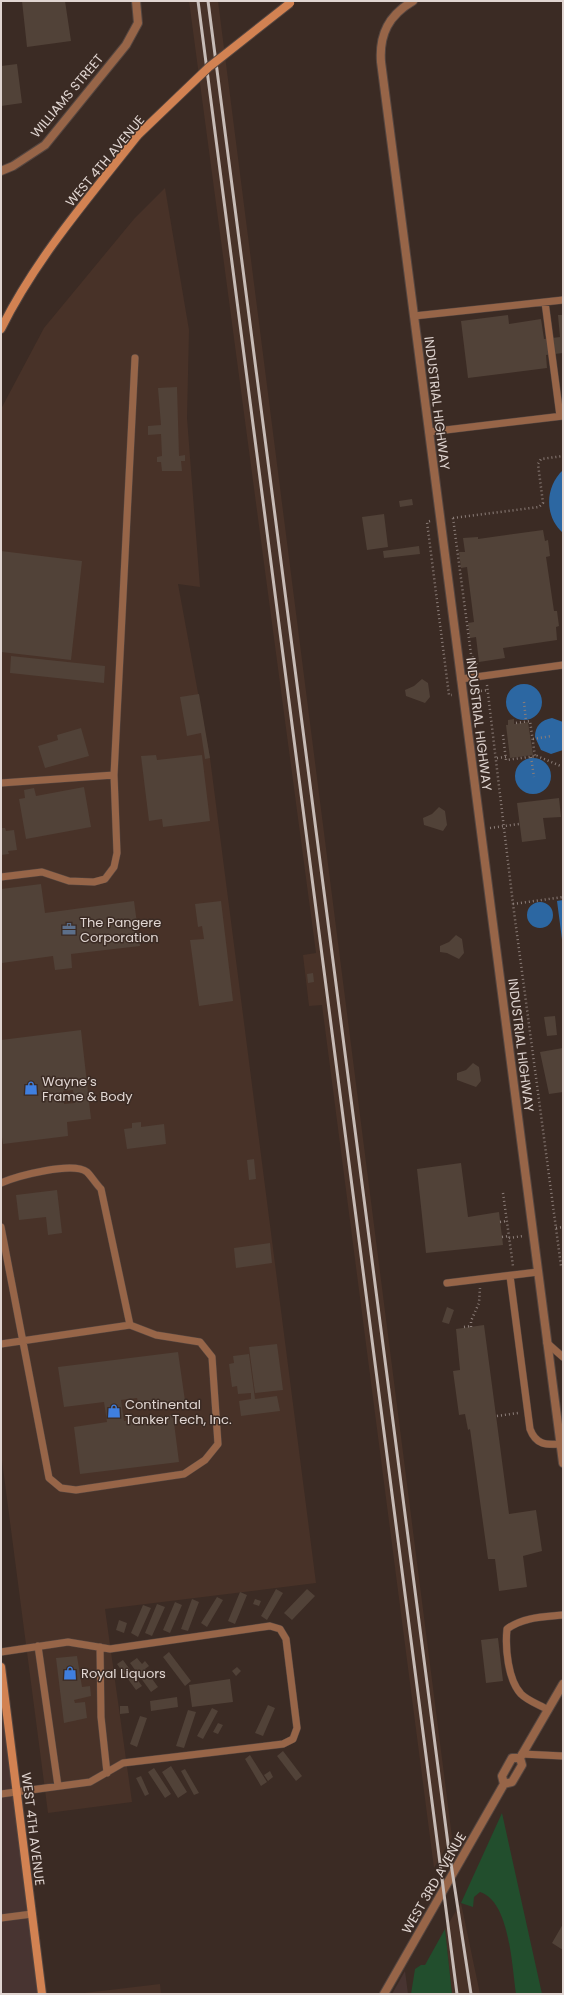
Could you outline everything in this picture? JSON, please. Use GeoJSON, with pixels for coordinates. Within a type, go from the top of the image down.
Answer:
{"type":"FeatureCollection","features":[{"type":"Feature","properties":{"kind":"main road","name":"WEST 4TH AVENUE"},"geometry":{"type":"LineString","coordinates":[[1,329],[36,269],[138,135],[209,67],[291,2]]}},
{"type":"Feature","properties":{"kind":"main road","name":"WEST 4TH AVENUE"},"geometry":{"type":"LineString","coordinates":[[1,1667],[42,1994]]}},
{"type":"Feature","properties":{"kind":"street","name":"WILLIAMS STREET"},"geometry":{"type":"LineString","coordinates":[[1,171],[13,166],[44,145],[126,45],[138,23],[136,1]]}},
{"type":"Feature","properties":{"kind":"street","name":"INDUSTRIAL HIGHWAY"},"geometry":{"type":"LineString","coordinates":[[413,1],[391,19],[382,37],[380,49],[563,1463]]}},
{"type":"Feature","properties":{"kind":"street"},"geometry":{"type":"LineString","coordinates":[[521,1756],[512,1758],[502,1776],[504,1784],[512,1782],[521,1767],[521,1756],[563,1684]]}},
{"type":"Feature","properties":{"kind":"street","name":"WEST 3RD AVENUE"},"geometry":{"type":"LineString","coordinates":[[384,1994],[504,1784]]}},
{"type":"Feature","properties":{"kind":"lane"},"geometry":{"type":"LineString","coordinates":[[414,316],[563,300]]}},
{"type":"Feature","properties":{"kind":"lane"},"geometry":{"type":"LineString","coordinates":[[429,432],[562,415],[545,302]]}},
{"type":"Feature","properties":{"kind":"lane"},"geometry":{"type":"LineString","coordinates":[[1,877],[42,872],[69,881],[94,882],[105,879],[114,868],[117,853],[114,775],[135,358]]}},
{"type":"Feature","properties":{"kind":"lane"},"geometry":{"type":"LineString","coordinates":[[461,679],[563,665]]}},
{"type":"Feature","properties":{"kind":"lane"},"geometry":{"type":"LineString","coordinates":[[1,783],[114,775]]}},
{"type":"Feature","properties":{"kind":"lane"},"geometry":{"type":"LineString","coordinates":[[1,1183],[16,1177],[72,1168],[86,1172],[101,1189],[130,1325]]}},
{"type":"Feature","properties":{"kind":"lane"},"geometry":{"type":"LineString","coordinates":[[1,1227],[22,1341],[49,1478],[61,1488],[76,1490],[184,1474],[205,1460],[218,1444],[212,1357],[200,1342],[156,1335],[130,1325],[22,1341],[1,1344]]}},
{"type":"Feature","properties":{"kind":"lane"},"geometry":{"type":"LineString","coordinates":[[447,1283],[538,1272]]}},
{"type":"Feature","properties":{"kind":"lane"},"geometry":{"type":"LineString","coordinates":[[512,1275],[530,1429],[538,1441],[546,1445],[560,1444]]}},
{"type":"Feature","properties":{"kind":"lane"},"geometry":{"type":"LineString","coordinates":[[547,1343],[563,1357]]}},
{"type":"Feature","properties":{"kind":"lane"},"geometry":{"type":"LineString","coordinates":[[548,1710],[522,1695],[514,1684],[509,1662],[507,1629],[515,1623],[529,1619],[563,1615]]}},
{"type":"Feature","properties":{"kind":"lane"},"geometry":{"type":"LineString","coordinates":[[1,1652],[68,1642],[110,1649],[270,1626],[280,1629],[286,1639],[297,1728],[293,1739],[283,1744],[123,1763],[90,1782],[1,1794]]}},
{"type":"Feature","properties":{"kind":"lane"},"geometry":{"type":"LineString","coordinates":[[38,1646],[58,1786]]}},
{"type":"Feature","properties":{"kind":"lane"},"geometry":{"type":"LineString","coordinates":[[100,1647],[101,1717],[107,1773]]}},
{"type":"Feature","properties":{"kind":"lane"},"geometry":{"type":"LineString","coordinates":[[521,1756],[563,1756]]}},
{"type":"Feature","properties":{"kind":"lane"},"geometry":{"type":"LineString","coordinates":[[1,1918],[32,1914]]}},
{"type":"Feature","properties":{"kind":"path"},"geometry":{"type":"LineString","coordinates":[[449,695],[427,522],[539,507],[543,503],[538,464],[541,459],[563,456]]}},
{"type":"Feature","properties":{"kind":"path"},"geometry":{"type":"LineString","coordinates":[[453,518],[471,654],[487,683],[513,904],[556,1228],[563,1267]]}},
{"type":"Feature","properties":{"kind":"path"},"geometry":{"type":"LineString","coordinates":[[524,702],[526,720]]}},
{"type":"Feature","properties":{"kind":"path"},"geometry":{"type":"LineString","coordinates":[[516,722],[526,720],[530,721],[534,739],[535,756]]}},
{"type":"Feature","properties":{"kind":"path"},"geometry":{"type":"LineString","coordinates":[[503,735],[506,760],[531,758],[535,756],[563,767]]}},
{"type":"Feature","properties":{"kind":"path"},"geometry":{"type":"LineString","coordinates":[[534,739],[552,736]]}},
{"type":"Feature","properties":{"kind":"path"},"geometry":{"type":"LineString","coordinates":[[496,758],[506,757]]}},
{"type":"Feature","properties":{"kind":"path"},"geometry":{"type":"LineString","coordinates":[[531,758],[534,777]]}},
{"type":"Feature","properties":{"kind":"path"},"geometry":{"type":"LineString","coordinates":[[480,829],[519,824]]}},
{"type":"Feature","properties":{"kind":"path"},"geometry":{"type":"LineString","coordinates":[[513,904],[563,897]]}},
{"type":"Feature","properties":{"kind":"path"},"geometry":{"type":"LineString","coordinates":[[504,1194],[512,1275]]}},
{"type":"Feature","properties":{"kind":"path"},"geometry":{"type":"LineString","coordinates":[[500,1222],[507,1221]]}},
{"type":"Feature","properties":{"kind":"path"},"geometry":{"type":"LineString","coordinates":[[556,1228],[563,1228]]}},
{"type":"Feature","properties":{"kind":"path"},"geometry":{"type":"LineString","coordinates":[[502,1237],[509,1236]]}},
{"type":"Feature","properties":{"kind":"path"},"geometry":{"type":"LineString","coordinates":[[464,1327],[471,1327],[479,1300],[480,1279]]}},
{"type":"Feature","properties":{"kind":"path"},"geometry":{"type":"LineString","coordinates":[[497,1416],[528,1412]]}},
{"type":"Feature","properties":{"kind":"shaded area"},"geometry":{"type":"Polygon","coordinates":[[[189,1],[218,1],[452,1837],[434,1868],[322,1005],[309,1006],[303,955],[316,953],[189,1]]]}},
{"type":"Feature","properties":{"kind":"shaded area"},"geometry":{"type":"Polygon","coordinates":[[[165,188],[189,330],[187,418],[200,587],[178,584],[210,758],[316,1583],[105,1609],[132,1802],[48,1813],[1,1453],[1,409],[44,328],[134,219],[165,188]]]}},
{"type":"Feature","properties":{"kind":"shaded area"},"geometry":{"type":"Polygon","coordinates":[[[1,1702],[38,1994],[1,1994],[1,1702]]]}},
{"type":"Feature","properties":{"kind":"shaded area"},"geometry":{"type":"Polygon","coordinates":[[[461,1903],[480,1994],[452,1994],[445,1929],[461,1903]]]}},
{"type":"Feature","properties":{"kind":"shaded area"},"geometry":{"type":"Polygon","coordinates":[[[405,1971],[408,1994],[392,1994],[405,1971]]]}},
{"type":"Feature","properties":{"kind":"shaded area"},"geometry":{"type":"Polygon","coordinates":[[[160,1984],[161,1994],[76,1994],[160,1984]]]}},
{"type":"Feature","properties":{"kind":"green space"},"geometry":{"type":"Polygon","coordinates":[[[502,1813],[542,1994],[516,1994],[511,1953],[504,1921],[498,1908],[490,1898],[480,1892],[474,1897],[473,1907],[461,1903],[502,1813]]]}},
{"type":"Feature","properties":{"kind":"green space"},"geometry":{"type":"Polygon","coordinates":[[[445,1929],[452,1994],[411,1994],[415,1969],[421,1965],[425,1965],[445,1929]]]}},
{"type":"Feature","properties":{"kind":"water"},"geometry":{"type":"Polygon","coordinates":[[[563,470],[563,533],[552,518],[549,502],[553,485],[563,470]]]}},
{"type":"Feature","properties":{"kind":"water"},"geometry":{"type":"Polygon","coordinates":[[[524,684],[534,687],[539,692],[542,702],[539,712],[534,717],[524,720],[514,717],[509,712],[506,702],[509,692],[514,687],[524,684]]]}},
{"type":"Feature","properties":{"kind":"water"},"geometry":{"type":"Polygon","coordinates":[[[552,718],[563,722],[563,750],[551,754],[541,750],[535,737],[535,733],[539,724],[552,718]]]}},
{"type":"Feature","properties":{"kind":"water"},"geometry":{"type":"Polygon","coordinates":[[[533,758],[543,761],[548,766],[551,776],[548,786],[543,791],[533,794],[523,791],[518,786],[515,776],[518,766],[523,761],[533,758]]]}},
{"type":"Feature","properties":{"kind":"water"},"geometry":{"type":"Polygon","coordinates":[[[563,900],[563,947],[557,901],[563,900]]]}},
{"type":"Feature","properties":{"kind":"water"},"geometry":{"type":"Polygon","coordinates":[[[540,902],[549,906],[553,915],[549,924],[540,928],[531,924],[527,915],[531,906],[540,902]]]}},
{"type":"Feature","properties":{"kind":"building"},"geometry":{"type":"Polygon","coordinates":[[[22,1],[65,1],[71,41],[27,47],[22,1]]]}},
{"type":"Feature","properties":{"kind":"building"},"geometry":{"type":"Polygon","coordinates":[[[17,64],[22,103],[1,106],[1,66],[17,64]]]}},
{"type":"Feature","properties":{"kind":"building"},"geometry":{"type":"Polygon","coordinates":[[[508,315],[509,324],[541,319],[544,339],[560,337],[558,315],[563,315],[563,353],[546,355],[547,368],[468,378],[461,321],[508,315]]]}},
{"type":"Feature","properties":{"kind":"building"},"geometry":{"type":"Polygon","coordinates":[[[177,387],[179,456],[185,455],[185,461],[181,461],[182,471],[162,471],[161,462],[157,462],[157,457],[162,456],[161,434],[148,435],[148,426],[161,425],[158,388],[177,387]]]}},
{"type":"Feature","properties":{"kind":"building"},"geometry":{"type":"Polygon","coordinates":[[[412,499],[413,505],[400,507],[399,501],[412,499]]]}},
{"type":"Feature","properties":{"kind":"building"},"geometry":{"type":"Polygon","coordinates":[[[384,514],[388,547],[367,550],[362,517],[384,514]]]}},
{"type":"Feature","properties":{"kind":"building"},"geometry":{"type":"Polygon","coordinates":[[[543,530],[545,541],[548,540],[550,556],[546,557],[554,611],[557,611],[559,626],[556,627],[557,640],[503,648],[505,658],[479,662],[476,637],[470,638],[468,623],[474,622],[467,567],[461,568],[459,552],[465,552],[463,538],[478,537],[478,539],[543,530]]]}},
{"type":"Feature","properties":{"kind":"building"},"geometry":{"type":"Polygon","coordinates":[[[419,546],[420,554],[384,558],[383,551],[419,546]]]}},
{"type":"Feature","properties":{"kind":"building"},"geometry":{"type":"Polygon","coordinates":[[[1,551],[82,561],[71,660],[1,652],[1,551]]]}},
{"type":"Feature","properties":{"kind":"building"},"geometry":{"type":"Polygon","coordinates":[[[11,656],[105,666],[104,683],[10,673],[11,656]]]}},
{"type":"Feature","properties":{"kind":"building"},"geometry":{"type":"Polygon","coordinates":[[[422,679],[428,683],[430,697],[425,703],[406,696],[405,690],[414,686],[422,679]]]}},
{"type":"Feature","properties":{"kind":"building"},"geometry":{"type":"Polygon","coordinates":[[[199,694],[210,758],[205,759],[201,733],[187,736],[180,697],[199,694]]]}},
{"type":"Feature","properties":{"kind":"building"},"geometry":{"type":"Polygon","coordinates":[[[514,719],[514,724],[528,722],[533,755],[510,758],[506,725],[508,725],[508,720],[514,719]]]}},
{"type":"Feature","properties":{"kind":"building"},"geometry":{"type":"Polygon","coordinates":[[[81,728],[89,756],[45,768],[38,746],[58,740],[57,735],[81,728]]]}},
{"type":"Feature","properties":{"kind":"building"},"geometry":{"type":"Polygon","coordinates":[[[156,755],[157,760],[202,755],[210,821],[163,827],[162,819],[149,821],[141,756],[156,755]]]}},
{"type":"Feature","properties":{"kind":"building"},"geometry":{"type":"Polygon","coordinates":[[[84,787],[91,827],[26,839],[19,799],[25,798],[24,790],[34,788],[36,796],[84,787]]]}},
{"type":"Feature","properties":{"kind":"building"},"geometry":{"type":"Polygon","coordinates":[[[559,798],[561,817],[543,818],[546,839],[522,842],[517,803],[559,798]]]}},
{"type":"Feature","properties":{"kind":"building"},"geometry":{"type":"Polygon","coordinates":[[[439,807],[445,811],[447,825],[443,831],[424,825],[423,818],[432,814],[439,807]]]}},
{"type":"Feature","properties":{"kind":"building"},"geometry":{"type":"Polygon","coordinates":[[[1,828],[5,828],[6,831],[14,830],[17,850],[8,851],[9,854],[1,855],[1,828]]]}},
{"type":"Feature","properties":{"kind":"building","name":"The Pangere Corporation"},"geometry":{"type":"Polygon","coordinates":[[[41,884],[45,913],[134,901],[140,946],[71,954],[72,968],[55,970],[53,956],[2,963],[1,889],[41,884]]]}},
{"type":"Feature","properties":{"kind":"building"},"geometry":{"type":"Polygon","coordinates":[[[221,901],[233,1001],[199,1006],[190,940],[204,939],[202,926],[198,927],[195,904],[221,901]]]}},
{"type":"Feature","properties":{"kind":"building"},"geometry":{"type":"Polygon","coordinates":[[[456,935],[462,939],[464,953],[459,959],[447,953],[440,952],[440,946],[449,942],[456,935]]]}},
{"type":"Feature","properties":{"kind":"building"},"geometry":{"type":"Polygon","coordinates":[[[313,973],[314,982],[308,983],[307,974],[313,973]]]}},
{"type":"Feature","properties":{"kind":"building"},"geometry":{"type":"Polygon","coordinates":[[[555,1016],[557,1035],[547,1036],[544,1017],[555,1016]]]}},
{"type":"Feature","properties":{"kind":"building"},"geometry":{"type":"Polygon","coordinates":[[[81,1030],[91,1119],[67,1122],[68,1136],[3,1144],[1,1131],[1,1040],[81,1030]],[[73,1090],[63,1091],[64,1104],[75,1103],[73,1090]]]}},
{"type":"Feature","properties":{"kind":"building"},"geometry":{"type":"Polygon","coordinates":[[[563,1048],[563,1092],[549,1094],[540,1052],[563,1048]]]}},
{"type":"Feature","properties":{"kind":"building"},"geometry":{"type":"Polygon","coordinates":[[[473,1063],[479,1067],[481,1081],[476,1087],[457,1080],[457,1073],[466,1070],[473,1063]]]}},
{"type":"Feature","properties":{"kind":"building"},"geometry":{"type":"Polygon","coordinates":[[[141,1122],[141,1127],[164,1124],[166,1144],[127,1149],[124,1129],[132,1128],[132,1123],[141,1122]]]}},
{"type":"Feature","properties":{"kind":"building"},"geometry":{"type":"Polygon","coordinates":[[[254,1159],[256,1179],[249,1180],[247,1160],[254,1159]]]}},
{"type":"Feature","properties":{"kind":"building"},"geometry":{"type":"Polygon","coordinates":[[[461,1163],[468,1217],[499,1212],[503,1245],[426,1253],[417,1169],[461,1163]]]}},
{"type":"Feature","properties":{"kind":"building"},"geometry":{"type":"Polygon","coordinates":[[[57,1190],[62,1233],[48,1235],[46,1217],[19,1220],[16,1195],[57,1190]]]}},
{"type":"Feature","properties":{"kind":"building"},"geometry":{"type":"Polygon","coordinates":[[[270,1243],[272,1263],[236,1268],[234,1248],[270,1243]]]}},
{"type":"Feature","properties":{"kind":"building"},"geometry":{"type":"Polygon","coordinates":[[[447,1307],[454,1310],[449,1324],[442,1322],[447,1307]]]}},
{"type":"Feature","properties":{"kind":"building"},"geometry":{"type":"Polygon","coordinates":[[[484,1325],[509,1514],[536,1510],[542,1551],[523,1556],[527,1587],[499,1591],[495,1559],[488,1559],[470,1429],[468,1430],[465,1414],[459,1415],[453,1371],[460,1370],[456,1329],[484,1325]]]}},
{"type":"Feature","properties":{"kind":"building"},"geometry":{"type":"Polygon","coordinates":[[[277,1344],[283,1390],[255,1393],[249,1347],[277,1344]]]}},
{"type":"Feature","properties":{"kind":"building","name":"Continental Tanker Tech, Inc."},"geometry":{"type":"Polygon","coordinates":[[[178,1352],[185,1401],[139,1407],[137,1398],[121,1400],[124,1421],[173,1415],[179,1462],[80,1474],[74,1427],[107,1422],[104,1402],[64,1407],[58,1367],[178,1352]]]}},
{"type":"Feature","properties":{"kind":"building"},"geometry":{"type":"Polygon","coordinates":[[[249,1354],[255,1399],[277,1396],[280,1411],[241,1416],[239,1401],[251,1399],[251,1393],[238,1394],[237,1386],[232,1387],[229,1364],[234,1363],[233,1356],[249,1354]]]}},
{"type":"Feature","properties":{"kind":"building"},"geometry":{"type":"Polygon","coordinates":[[[276,1589],[283,1593],[267,1620],[261,1616],[276,1589]]]}},
{"type":"Feature","properties":{"kind":"building"},"geometry":{"type":"Polygon","coordinates":[[[307,1589],[315,1596],[292,1620],[284,1613],[307,1589]]]}},
{"type":"Feature","properties":{"kind":"building"},"geometry":{"type":"Polygon","coordinates":[[[240,1592],[247,1595],[235,1624],[228,1621],[240,1592]]]}},
{"type":"Feature","properties":{"kind":"building"},"geometry":{"type":"Polygon","coordinates":[[[217,1597],[223,1600],[207,1627],[201,1623],[217,1597]]]}},
{"type":"Feature","properties":{"kind":"building"},"geometry":{"type":"Polygon","coordinates":[[[192,1599],[199,1602],[188,1631],[181,1629],[192,1599]]]}},
{"type":"Feature","properties":{"kind":"building"},"geometry":{"type":"Polygon","coordinates":[[[255,1599],[261,1601],[259,1606],[253,1604],[255,1599]]]}},
{"type":"Feature","properties":{"kind":"building"},"geometry":{"type":"Polygon","coordinates":[[[175,1602],[182,1605],[170,1633],[163,1630],[175,1602]]]}},
{"type":"Feature","properties":{"kind":"building"},"geometry":{"type":"Polygon","coordinates":[[[157,1604],[165,1607],[152,1636],[145,1633],[157,1604]]]}},
{"type":"Feature","properties":{"kind":"building"},"geometry":{"type":"Polygon","coordinates":[[[143,1605],[151,1608],[138,1637],[131,1633],[143,1605]]]}},
{"type":"Feature","properties":{"kind":"building"},"geometry":{"type":"Polygon","coordinates":[[[119,1620],[127,1623],[124,1633],[116,1630],[119,1620]]]}},
{"type":"Feature","properties":{"kind":"building"},"geometry":{"type":"Polygon","coordinates":[[[498,1638],[503,1681],[486,1683],[481,1640],[498,1638]]]}},
{"type":"Feature","properties":{"kind":"building"},"geometry":{"type":"Polygon","coordinates":[[[169,1652],[191,1681],[185,1686],[163,1657],[169,1652]]]}},
{"type":"Feature","properties":{"kind":"building"},"geometry":{"type":"Polygon","coordinates":[[[77,1656],[82,1687],[90,1686],[91,1696],[74,1700],[75,1703],[85,1702],[87,1718],[64,1723],[56,1658],[77,1656]]]}},
{"type":"Feature","properties":{"kind":"building"},"geometry":{"type":"Polygon","coordinates":[[[137,1658],[142,1664],[145,1661],[149,1666],[145,1669],[158,1687],[151,1692],[130,1663],[137,1658]]]}},
{"type":"Feature","properties":{"kind":"building"},"geometry":{"type":"Polygon","coordinates":[[[123,1660],[142,1686],[136,1690],[117,1664],[123,1660]]]}},
{"type":"Feature","properties":{"kind":"building"},"geometry":{"type":"Polygon","coordinates":[[[237,1667],[241,1671],[236,1676],[232,1671],[237,1667]]]}},
{"type":"Feature","properties":{"kind":"building"},"geometry":{"type":"Polygon","coordinates":[[[230,1679],[233,1702],[192,1707],[189,1685],[230,1679]]]}},
{"type":"Feature","properties":{"kind":"building"},"geometry":{"type":"Polygon","coordinates":[[[177,1697],[178,1707],[151,1711],[150,1701],[177,1697]]]}},
{"type":"Feature","properties":{"kind":"building"},"geometry":{"type":"Polygon","coordinates":[[[268,1705],[275,1708],[263,1736],[255,1733],[268,1705]]]}},
{"type":"Feature","properties":{"kind":"building"},"geometry":{"type":"Polygon","coordinates":[[[120,1706],[128,1706],[129,1713],[120,1714],[120,1706]]]}},
{"type":"Feature","properties":{"kind":"building"},"geometry":{"type":"Polygon","coordinates":[[[212,1708],[218,1711],[203,1739],[197,1736],[212,1708]]]}},
{"type":"Feature","properties":{"kind":"building"},"geometry":{"type":"Polygon","coordinates":[[[188,1710],[196,1712],[184,1748],[176,1746],[188,1710]]]}},
{"type":"Feature","properties":{"kind":"building"},"geometry":{"type":"Polygon","coordinates":[[[140,1716],[147,1718],[137,1747],[130,1744],[140,1716]]]}},
{"type":"Feature","properties":{"kind":"building"},"geometry":{"type":"Polygon","coordinates":[[[218,1723],[223,1725],[218,1734],[213,1732],[218,1723]]]}},
{"type":"Feature","properties":{"kind":"building"},"geometry":{"type":"Polygon","coordinates":[[[283,1751],[302,1776],[296,1781],[277,1756],[283,1751]]]}},
{"type":"Feature","properties":{"kind":"building"},"geometry":{"type":"Polygon","coordinates":[[[250,1755],[267,1782],[261,1786],[245,1759],[250,1755]]]}},
{"type":"Feature","properties":{"kind":"building"},"geometry":{"type":"Polygon","coordinates":[[[171,1766],[187,1792],[178,1798],[162,1772],[171,1766]]]}},
{"type":"Feature","properties":{"kind":"building"},"geometry":{"type":"Polygon","coordinates":[[[154,1768],[171,1794],[165,1798],[148,1772],[154,1768]]]}},
{"type":"Feature","properties":{"kind":"building"},"geometry":{"type":"Polygon","coordinates":[[[185,1769],[199,1793],[194,1795],[181,1771],[185,1769]]]}},
{"type":"Feature","properties":{"kind":"building"},"geometry":{"type":"Polygon","coordinates":[[[270,1771],[273,1777],[268,1781],[264,1775],[270,1771]]]}},
{"type":"Feature","properties":{"kind":"building"},"geometry":{"type":"Polygon","coordinates":[[[141,1776],[149,1794],[145,1796],[136,1778],[141,1776]]]}},
{"type":"Feature","properties":{"kind":"building"},"geometry":{"type":"Polygon","coordinates":[[[563,1924],[563,1950],[552,1943],[563,1924]]]}},
{"type":"Feature","properties":{"kind":"railway"},"geometry":{"type":"LineString","coordinates":[[198,1],[457,1994]]}},
{"type":"Feature","properties":{"kind":"railway"},"geometry":{"type":"LineString","coordinates":[[208,1],[448,1844],[471,1994]]}},
{"type":"Feature","properties":{"kind":"place","name":"The Pangere Corporation"},"geometry":{"type":"Point","coordinates":[69,929]}},
{"type":"Feature","properties":{"kind":"place","name":"Wayne’s Frame & Body"},"geometry":{"type":"Point","coordinates":[31,1088]}},
{"type":"Feature","properties":{"kind":"place","name":"Continental Tanker Tech, Inc."},"geometry":{"type":"Point","coordinates":[114,1411]}},
{"type":"Feature","properties":{"kind":"place","name":"Royal Liquors"},"geometry":{"type":"Point","coordinates":[70,1673]}}]}
